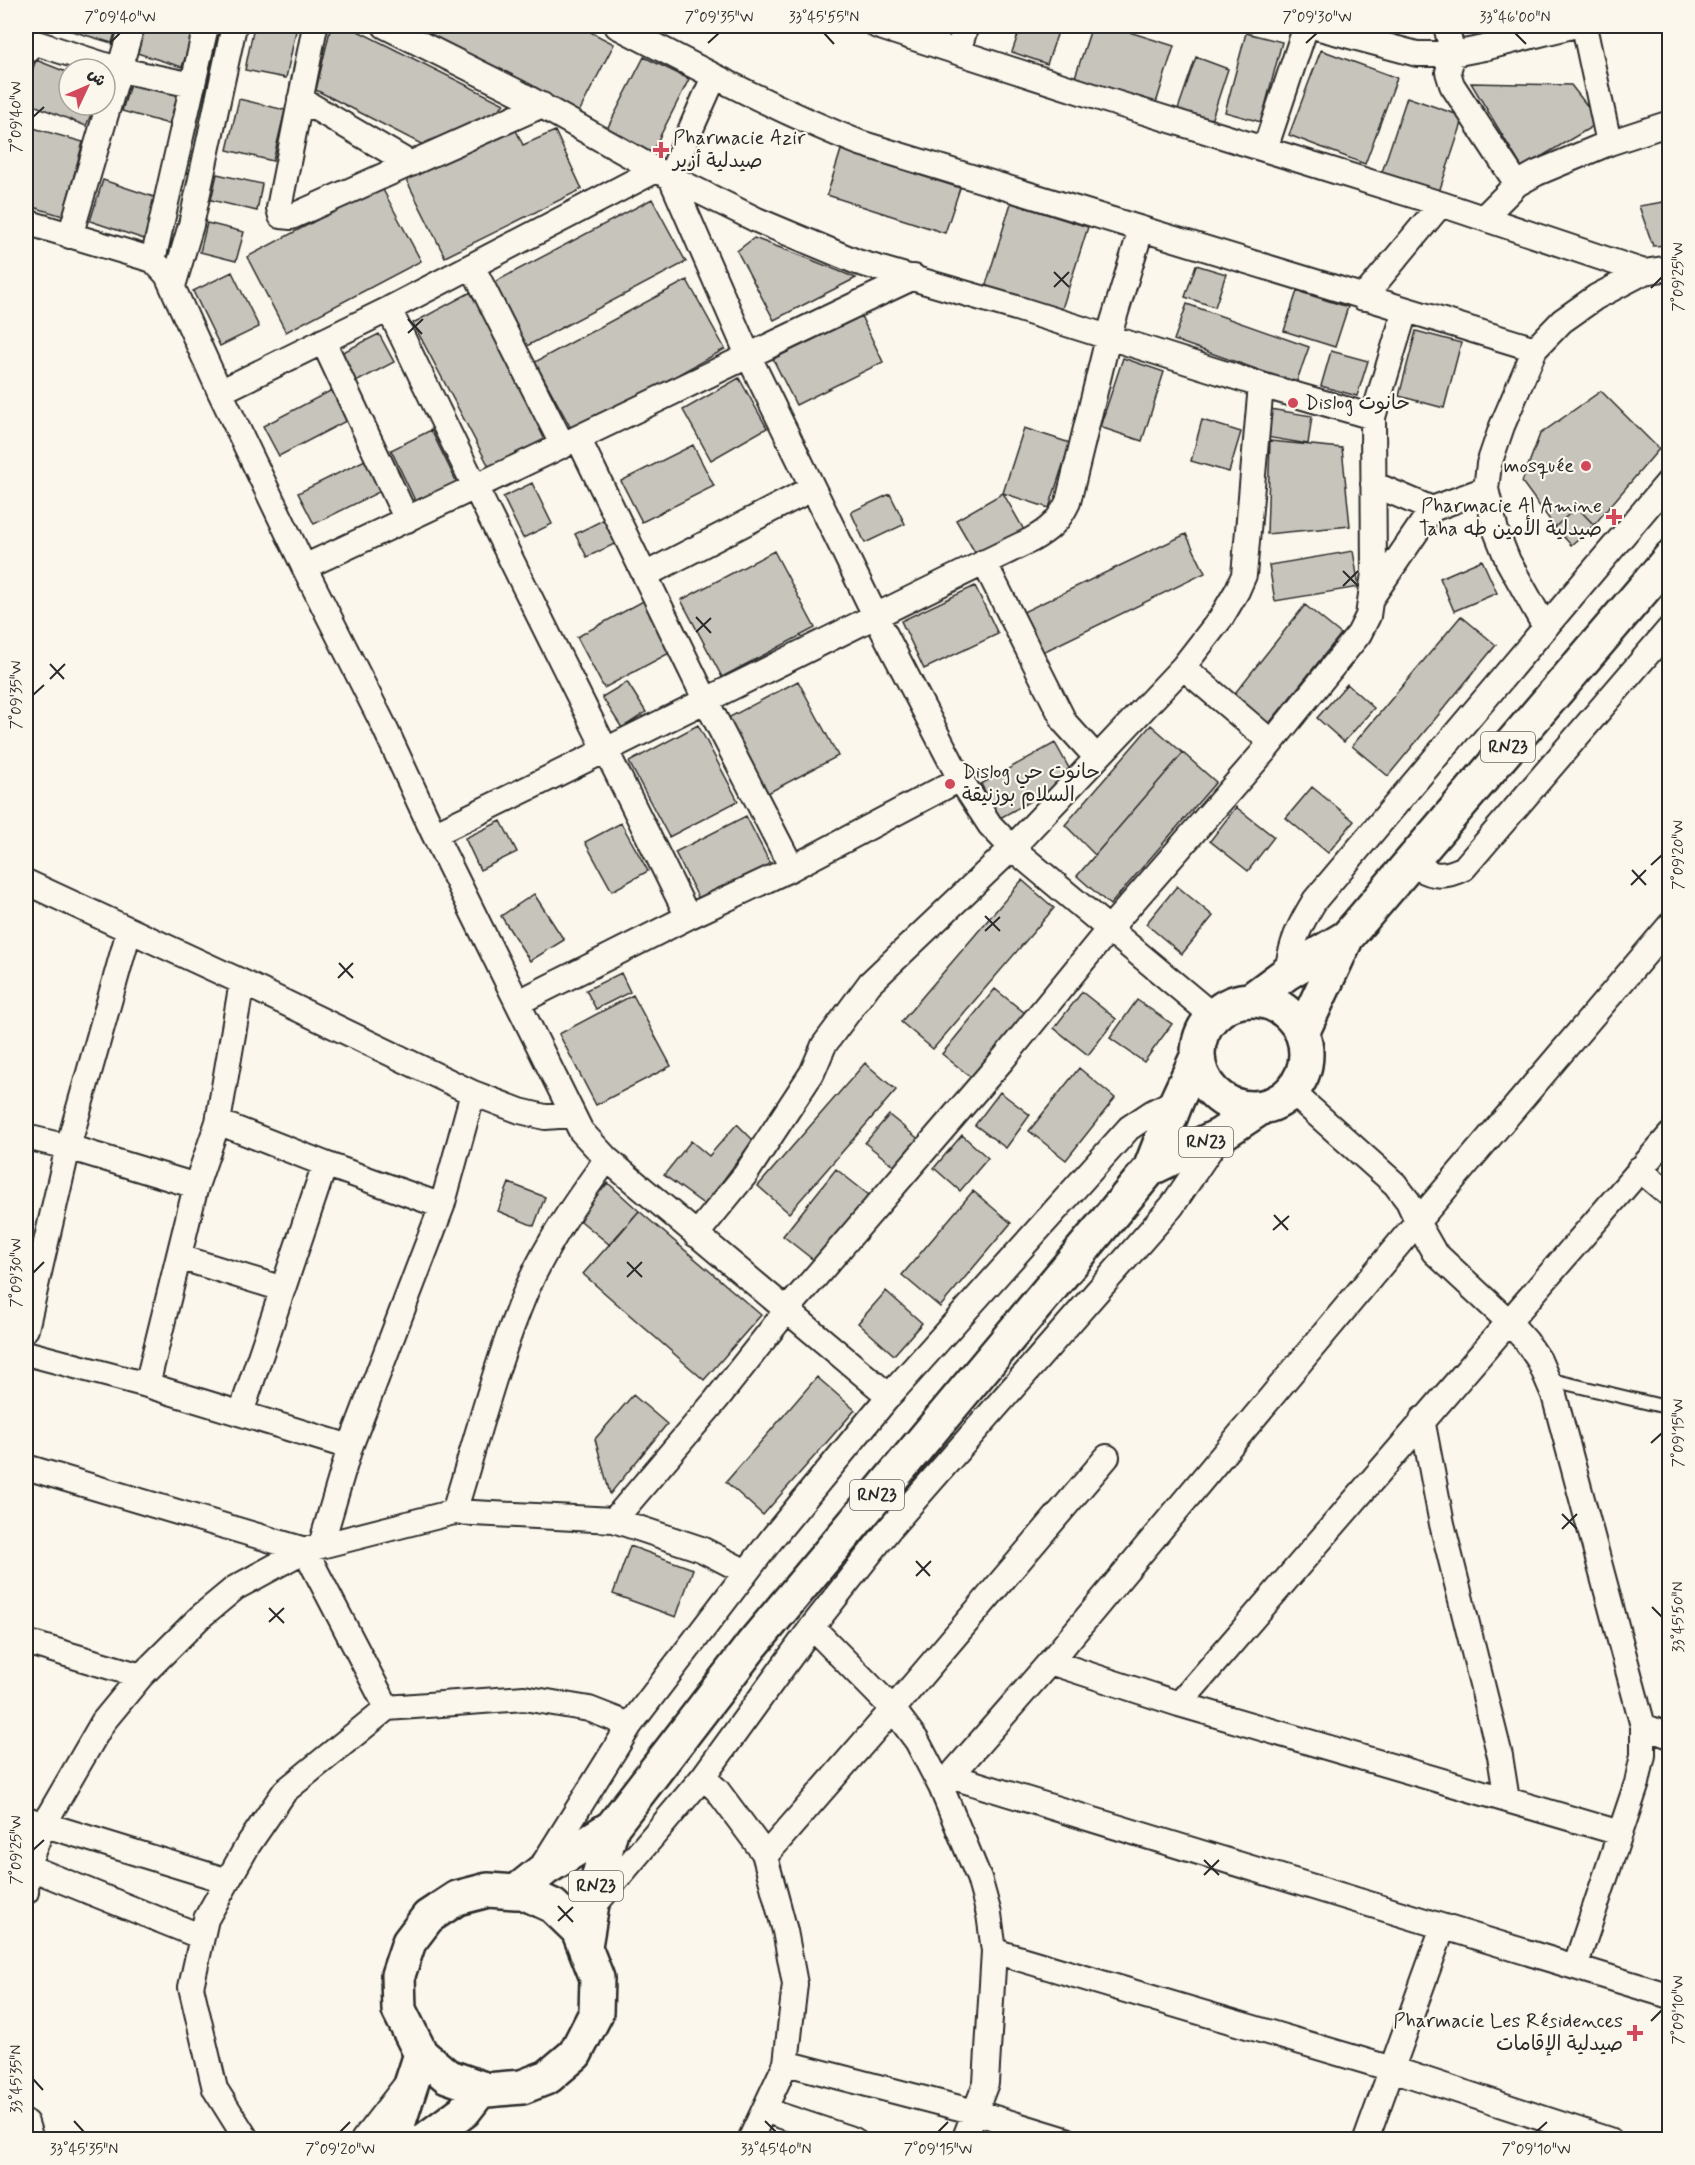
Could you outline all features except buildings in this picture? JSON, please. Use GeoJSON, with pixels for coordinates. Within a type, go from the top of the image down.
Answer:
{"type":"FeatureCollection","features":[{"type":"Feature","properties":{"kind":"main road","name":"RN23"},"geometry":{"type":"LineString","coordinates":[[1302,1033],[1347,937],[1670,558]]}},
{"type":"Feature","properties":{"kind":"main road","name":"RN23"},"geometry":{"type":"LineString","coordinates":[[526,1883],[523,1892],[553,1906],[578,1930],[597,1978],[596,2013],[575,2054],[548,2077],[522,2087],[487,2090],[473,2099],[447,2076],[416,2067],[399,2010],[398,1975],[409,1942],[428,1917],[457,1898],[526,1883],[612,1827],[752,1645],[1150,1169],[1177,1100],[1197,1057],[1200,1035],[1213,1016],[1230,1004],[1252,999],[1287,973],[1347,937]]}},
{"type":"Feature","properties":{"kind":"main road"},"geometry":{"type":"LineString","coordinates":[[1252,999],[1267,1002],[1282,1009],[1294,1019],[1302,1033],[1306,1048],[1306,1064],[1301,1079],[1292,1092]]}},
{"type":"Feature","properties":{"kind":"main road","name":"RN23"},"geometry":{"type":"LineString","coordinates":[[1197,1057],[1201,1074],[1211,1090],[1224,1102],[1241,1108],[1259,1109]]}},
{"type":"Feature","properties":{"kind":"main road","name":"RN23"},"geometry":{"type":"LineString","coordinates":[[1150,1169],[1220,1135],[1259,1109],[1282,1100],[1292,1092]]}},
{"type":"Feature","properties":{"kind":"main road","name":"RN23"},"geometry":{"type":"LineString","coordinates":[[585,1946],[591,1910],[612,1827]]}},
{"type":"Feature","properties":{"kind":"main road"},"geometry":{"type":"LineString","coordinates":[[393,2139],[416,2067]]}},
{"type":"Feature","properties":{"kind":"main road"},"geometry":{"type":"LineString","coordinates":[[425,2139],[473,2099]]}},
{"type":"Feature","properties":{"kind":"street"},"geometry":{"type":"LineString","coordinates":[[70,236],[132,26]]}},
{"type":"Feature","properties":{"kind":"street"},"geometry":{"type":"LineString","coordinates":[[153,260],[206,26]]}},
{"type":"Feature","properties":{"kind":"street"},"geometry":{"type":"LineString","coordinates":[[173,286],[190,225],[234,26]]}},
{"type":"Feature","properties":{"kind":"street"},"geometry":{"type":"LineString","coordinates":[[315,26],[279,207],[280,216],[291,218],[542,105]]}},
{"type":"Feature","properties":{"kind":"street"},"geometry":{"type":"LineString","coordinates":[[385,26],[542,105],[663,173],[757,219],[857,262],[1373,417]]}},
{"type":"Feature","properties":{"kind":"street"},"geometry":{"type":"LineString","coordinates":[[617,26],[714,77],[860,143],[1535,349]]}},
{"type":"Feature","properties":{"kind":"street"},"geometry":{"type":"LineString","coordinates":[[877,26],[1441,204],[1644,272]]}},
{"type":"Feature","properties":{"kind":"street"},"geometry":{"type":"LineString","coordinates":[[958,51],[966,26]]}},
{"type":"Feature","properties":{"kind":"street"},"geometry":{"type":"LineString","coordinates":[[1265,149],[1306,26]]}},
{"type":"Feature","properties":{"kind":"street"},"geometry":{"type":"LineString","coordinates":[[1312,26],[1417,54],[1453,54],[1572,26]]}},
{"type":"Feature","properties":{"kind":"street"},"geometry":{"type":"LineString","coordinates":[[1446,26],[1453,54],[1448,72],[1452,85],[1517,184]]}},
{"type":"Feature","properties":{"kind":"street"},"geometry":{"type":"LineString","coordinates":[[1584,26],[1609,143]]}},
{"type":"Feature","properties":{"kind":"street"},"geometry":{"type":"LineString","coordinates":[[30,39],[120,70],[194,85]]}},
{"type":"Feature","properties":{"kind":"street"},"geometry":{"type":"LineString","coordinates":[[220,392],[663,173],[714,77]]}},
{"type":"Feature","properties":{"kind":"street"},"geometry":{"type":"LineString","coordinates":[[300,99],[411,164]]}},
{"type":"Feature","properties":{"kind":"street"},"geometry":{"type":"LineString","coordinates":[[1483,218],[1517,184],[1537,173],[1609,143],[1670,123]]}},
{"type":"Feature","properties":{"kind":"street"},"geometry":{"type":"LineString","coordinates":[[663,173],[748,355],[875,615],[960,779],[990,825],[1012,848],[1213,1016]]}},
{"type":"Feature","properties":{"kind":"street"},"geometry":{"type":"LineString","coordinates":[[1363,298],[1441,204]]}},
{"type":"Feature","properties":{"kind":"street"},"geometry":{"type":"LineString","coordinates":[[26,222],[153,260],[161,267],[173,286],[220,392],[304,567],[581,1131],[606,1159],[889,1396]]}},
{"type":"Feature","properties":{"kind":"street"},"geometry":{"type":"LineString","coordinates":[[434,834],[607,751],[1053,526],[1062,515],[1068,502],[1108,338],[1141,230]]}},
{"type":"Feature","properties":{"kind":"street"},"geometry":{"type":"LineString","coordinates":[[472,266],[645,575],[706,701],[792,868]]}},
{"type":"Feature","properties":{"kind":"street"},"geometry":{"type":"LineString","coordinates":[[1545,627],[1508,561],[1496,531],[1486,489],[1490,464],[1502,426],[1535,349],[1562,321],[1596,297],[1644,272],[1670,268]]}},
{"type":"Feature","properties":{"kind":"street"},"geometry":{"type":"LineString","coordinates":[[304,567],[474,489],[748,355],[914,278]]}},
{"type":"Feature","properties":{"kind":"street"},"geometry":{"type":"LineString","coordinates":[[389,309],[474,489],[688,917]]}},
{"type":"Feature","properties":{"kind":"street"},"geometry":{"type":"LineString","coordinates":[[614,1520],[716,1400],[787,1310],[1004,1058],[1109,929],[1271,742],[1359,634],[1368,616],[1374,573],[1373,417],[1405,311]]}},
{"type":"Feature","properties":{"kind":"street"},"geometry":{"type":"LineString","coordinates":[[323,341],[407,520]]}},
{"type":"Feature","properties":{"kind":"street"},"geometry":{"type":"LineString","coordinates":[[696,1235],[745,1175],[813,1073],[824,1045],[870,983],[1012,848],[1183,667],[1221,618],[1238,591],[1244,575],[1261,385]]}},
{"type":"Feature","properties":{"kind":"street"},"geometry":{"type":"LineString","coordinates":[[1287,973],[1290,952],[1298,927],[1315,900],[1670,480]]}},
{"type":"Feature","properties":{"kind":"street"},"geometry":{"type":"LineString","coordinates":[[1373,483],[1432,509]]}},
{"type":"Feature","properties":{"kind":"street"},"geometry":{"type":"LineString","coordinates":[[645,575],[813,488]]}},
{"type":"Feature","properties":{"kind":"street"},"geometry":{"type":"LineString","coordinates":[[1372,597],[1432,509],[1486,489]]}},
{"type":"Feature","properties":{"kind":"street"},"geometry":{"type":"LineString","coordinates":[[984,562],[1061,715],[1080,741],[1097,758]]}},
{"type":"Feature","properties":{"kind":"street"},"geometry":{"type":"LineString","coordinates":[[1409,863],[1439,876],[1452,874],[1464,868],[1670,628]]}},
{"type":"Feature","properties":{"kind":"street"},"geometry":{"type":"LineString","coordinates":[[1183,667],[1271,742]]}},
{"type":"Feature","properties":{"kind":"street"},"geometry":{"type":"LineString","coordinates":[[519,1002],[688,917],[792,868],[960,779]]}},
{"type":"Feature","properties":{"kind":"street"},"geometry":{"type":"LineString","coordinates":[[26,882],[473,1093],[520,1111],[545,1117],[572,1115]]}},
{"type":"Feature","properties":{"kind":"street"},"geometry":{"type":"LineString","coordinates":[[26,1329],[68,1147],[129,931]]}},
{"type":"Feature","properties":{"kind":"street"},"geometry":{"type":"LineString","coordinates":[[946,1781],[1050,1662],[1418,1221],[1665,939]]}},
{"type":"Feature","properties":{"kind":"street"},"geometry":{"type":"LineString","coordinates":[[147,1385],[196,1186],[218,1122],[242,982]]}},
{"type":"Feature","properties":{"kind":"street"},"geometry":{"type":"LineString","coordinates":[[1292,1092],[1395,1184],[1408,1201],[1427,1242],[1443,1262],[1508,1321],[1526,1341],[1548,1379],[1554,1395],[1643,1726],[1643,1755],[1637,1783],[1575,1967]]}},
{"type":"Feature","properties":{"kind":"street"},"geometry":{"type":"LineString","coordinates":[[387,1708],[313,1547],[442,1206],[473,1093]]}},
{"type":"Feature","properties":{"kind":"street"},"geometry":{"type":"LineString","coordinates":[[526,1883],[630,1725],[746,1572],[889,1396],[1129,1128],[1177,1100]]}},
{"type":"Feature","properties":{"kind":"street"},"geometry":{"type":"LineString","coordinates":[[218,1122],[442,1206]]}},
{"type":"Feature","properties":{"kind":"street"},"geometry":{"type":"LineString","coordinates":[[591,1910],[703,1777],[812,1628],[890,1528],[1172,1206],[1220,1135]]}},
{"type":"Feature","properties":{"kind":"street"},"geometry":{"type":"LineString","coordinates":[[1179,1704],[1422,1419],[1670,1135]]}},
{"type":"Feature","properties":{"kind":"street"},"geometry":{"type":"LineString","coordinates":[[26,1137],[68,1147],[196,1186]]}},
{"type":"Feature","properties":{"kind":"street"},"geometry":{"type":"LineString","coordinates":[[454,1512],[526,1291],[569,1210],[606,1159]]}},
{"type":"Feature","properties":{"kind":"street"},"geometry":{"type":"LineString","coordinates":[[241,1413],[325,1164]]}},
{"type":"Feature","properties":{"kind":"street"},"geometry":{"type":"LineString","coordinates":[[1639,1169],[1670,1196]]}},
{"type":"Feature","properties":{"kind":"street"},"geometry":{"type":"LineString","coordinates":[[179,1257],[283,1288]]}},
{"type":"Feature","properties":{"kind":"street"},"geometry":{"type":"LineString","coordinates":[[26,1353],[147,1385],[350,1447]]}},
{"type":"Feature","properties":{"kind":"street"},"geometry":{"type":"LineString","coordinates":[[1422,1419],[1442,1524],[1500,1756],[1507,1800]]}},
{"type":"Feature","properties":{"kind":"street"},"geometry":{"type":"LineString","coordinates":[[765,1856],[1107,1457]]}},
{"type":"Feature","properties":{"kind":"street"},"geometry":{"type":"LineString","coordinates":[[26,1467],[313,1547]]}},
{"type":"Feature","properties":{"kind":"street"},"geometry":{"type":"LineString","coordinates":[[26,1892],[26,1866],[35,1821],[103,1722],[141,1676],[200,1617],[235,1588],[313,1547],[454,1512],[614,1520],[701,1549],[746,1572]]}},
{"type":"Feature","properties":{"kind":"street"},"geometry":{"type":"LineString","coordinates":[[812,1628],[893,1709],[946,1781],[979,1878],[989,1914],[994,1951],[986,2083],[964,2139]]}},
{"type":"Feature","properties":{"kind":"street"},"geometry":{"type":"LineString","coordinates":[[26,1642],[141,1676]]}},
{"type":"Feature","properties":{"kind":"street"},"geometry":{"type":"LineString","coordinates":[[1050,1662],[1179,1704],[1620,1833]]}},
{"type":"Feature","properties":{"kind":"street"},"geometry":{"type":"LineString","coordinates":[[247,2139],[215,2089],[190,1988],[206,1919],[248,1845],[285,1791],[387,1708],[524,1698],[590,1709],[630,1725]]}},
{"type":"Feature","properties":{"kind":"street"},"geometry":{"type":"LineString","coordinates":[[1643,1726],[1670,1736]]}},
{"type":"Feature","properties":{"kind":"street"},"geometry":{"type":"LineString","coordinates":[[1474,1790],[1500,1756]]}},
{"type":"Feature","properties":{"kind":"street"},"geometry":{"type":"LineString","coordinates":[[703,1777],[717,1790],[765,1856],[785,1931],[795,1984],[786,2063],[750,2139]]}},
{"type":"Feature","properties":{"kind":"street"},"geometry":{"type":"LineString","coordinates":[[946,1781],[1670,1996]]}},
{"type":"Feature","properties":{"kind":"street"},"geometry":{"type":"LineString","coordinates":[[35,1821],[228,1881]]}},
{"type":"Feature","properties":{"kind":"street"},"geometry":{"type":"LineString","coordinates":[[26,1866],[202,1937]]}},
{"type":"Feature","properties":{"kind":"street"},"geometry":{"type":"LineString","coordinates":[[1366,2139],[1443,1927]]}},
{"type":"Feature","properties":{"kind":"street"},"geometry":{"type":"LineString","coordinates":[[994,1951],[1392,2070],[1609,2139]]}},
{"type":"Feature","properties":{"kind":"street"},"geometry":{"type":"LineString","coordinates":[[786,2063],[975,2112],[1066,2139]]}},
{"type":"Feature","properties":{"kind":"street"},"geometry":{"type":"LineString","coordinates":[[363,2139],[416,2067]]}},
{"type":"Feature","properties":{"kind":"street"},"geometry":{"type":"LineString","coordinates":[[448,2139],[473,2099]]}},
{"type":"Feature","properties":{"kind":"street"},"geometry":{"type":"LineString","coordinates":[[764,2110],[854,2139]]}},
{"type":"Feature","properties":{"kind":"street"},"geometry":{"type":"LineString","coordinates":[[26,2123],[31,2139]]}},
{"type":"Feature","properties":{"kind":"lane"},"geometry":{"type":"LineString","coordinates":[[1548,1379],[1670,1408]]}},
{"type":"Feature","properties":{"kind":"place","name":"Pharmacie Azir صيدلية أزير"},"geometry":{"type":"Point","coordinates":[661,150]}},
{"type":"Feature","properties":{"kind":"place","name":"Dislog حانوت"},"geometry":{"type":"Point","coordinates":[1293,403]}},
{"type":"Feature","properties":{"kind":"place","name":"mosquée"},"geometry":{"type":"Point","coordinates":[1586,466]}},
{"type":"Feature","properties":{"kind":"place","name":"Pharmacie Al Amine Taha صيدلية الأمين طه"},"geometry":{"type":"Point","coordinates":[1614,517]}},
{"type":"Feature","properties":{"kind":"place","name":"Dislog حانوت حي السلام بوزنيقة"},"geometry":{"type":"Point","coordinates":[950,784]}},
{"type":"Feature","properties":{"kind":"place","name":"Pharmacie Les Résidences صيدلية الإقامات"},"geometry":{"type":"Point","coordinates":[1635,2033]}}]}
